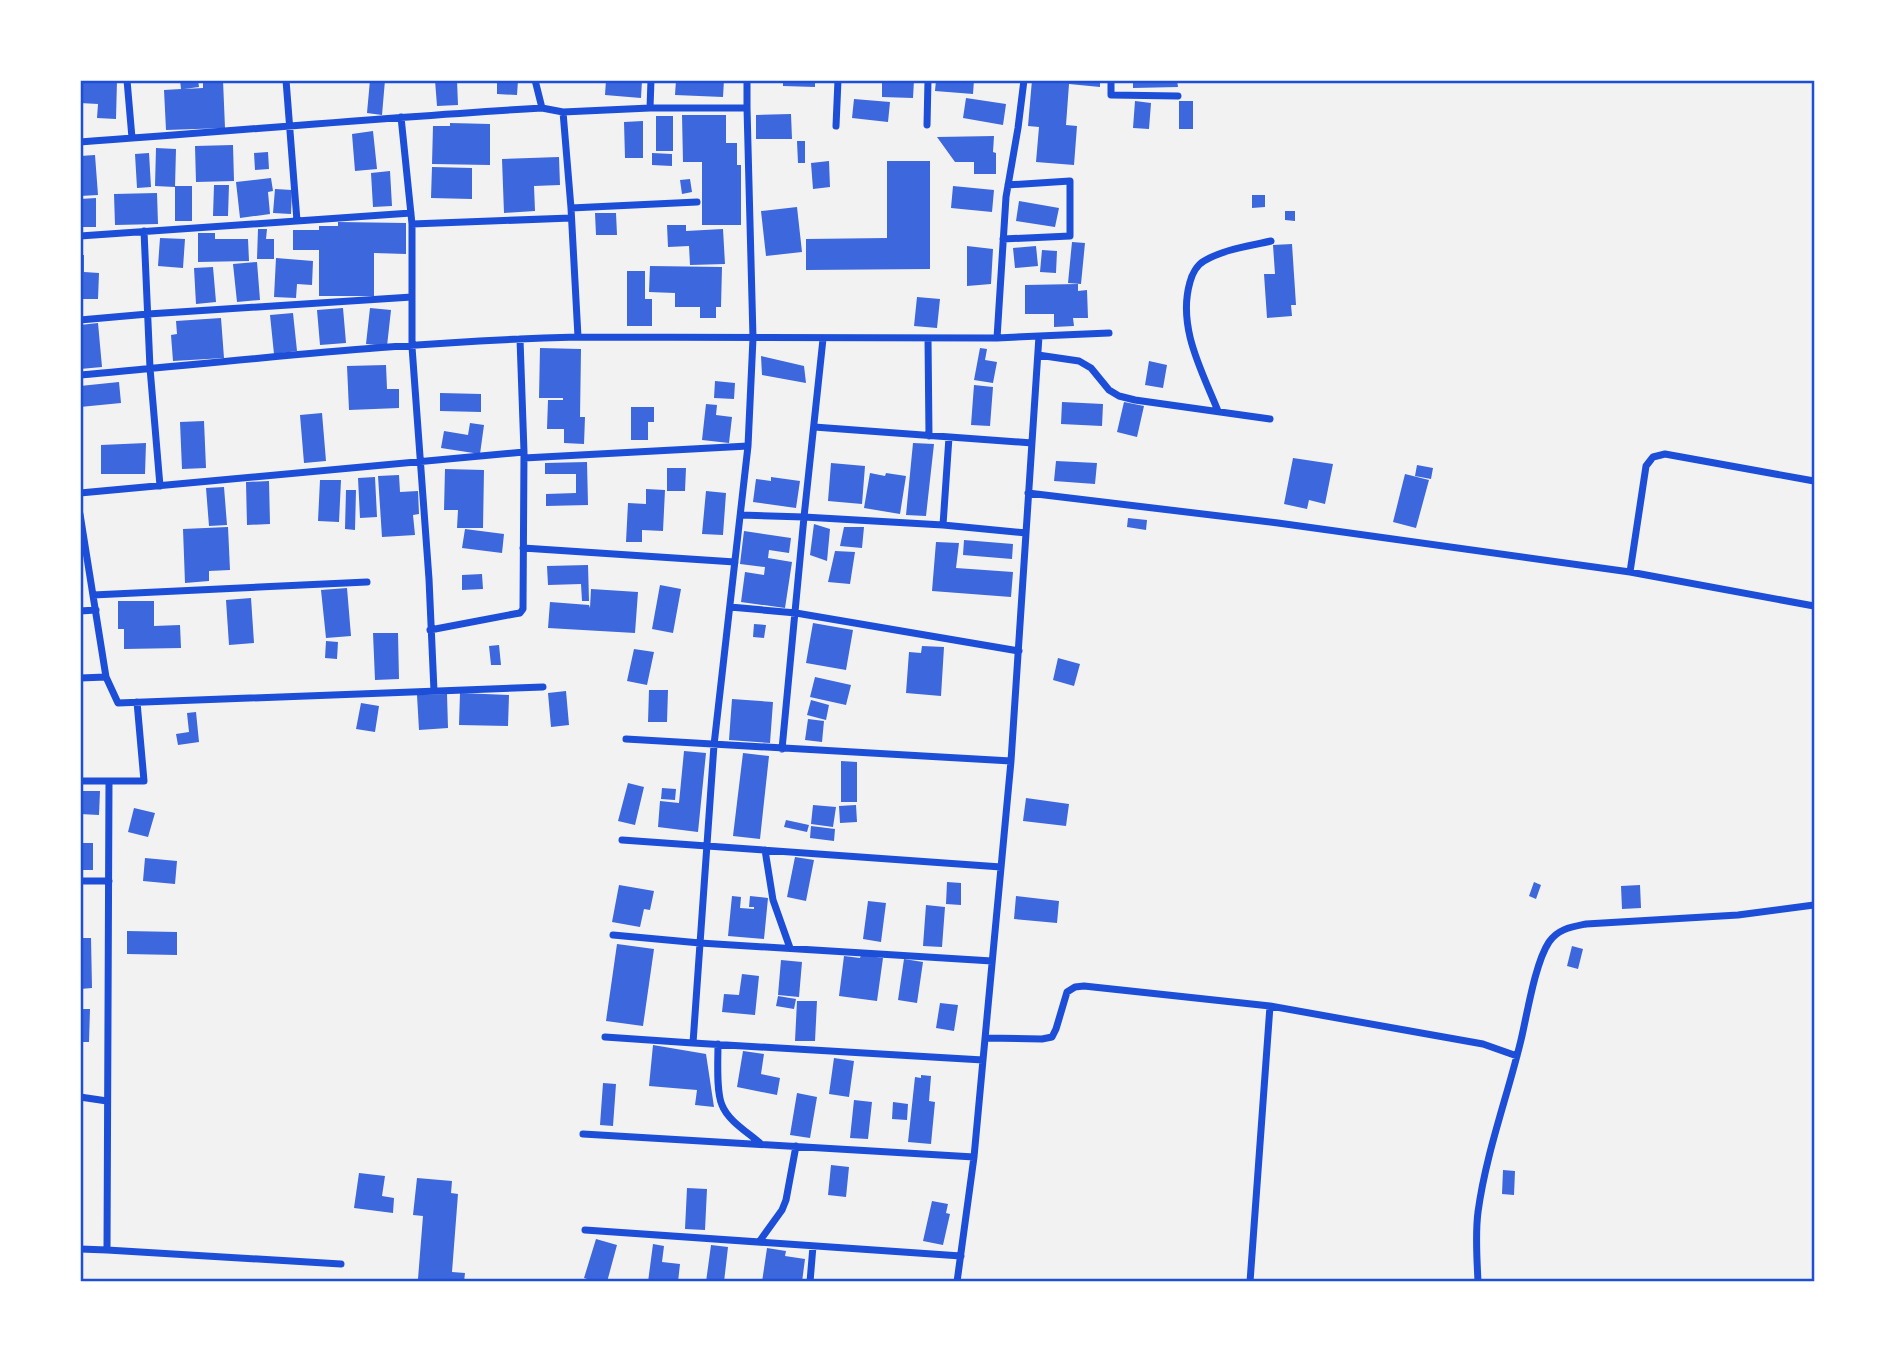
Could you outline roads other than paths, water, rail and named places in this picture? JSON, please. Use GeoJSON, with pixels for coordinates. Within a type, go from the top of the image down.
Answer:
{"type":"FeatureCollection","features":[{"type":"Feature","properties":{"kind":"street"},"geometry":{"type":"LineString","coordinates":[[127,80],[132,138]]}},
{"type":"Feature","properties":{"kind":"street"},"geometry":{"type":"LineString","coordinates":[[286,80],[297,221]]}},
{"type":"Feature","properties":{"kind":"street"},"geometry":{"type":"LineString","coordinates":[[536,80],[542,108]]}},
{"type":"Feature","properties":{"kind":"street"},"geometry":{"type":"LineString","coordinates":[[650,108],[651,80]]}},
{"type":"Feature","properties":{"kind":"street"},"geometry":{"type":"LineString","coordinates":[[693,1043],[714,745],[748,446],[753,338],[747,80]]}},
{"type":"Feature","properties":{"kind":"street"},"geometry":{"type":"LineString","coordinates":[[836,126],[838,80]]}},
{"type":"Feature","properties":{"kind":"street"},"geometry":{"type":"LineString","coordinates":[[927,125],[928,80]]}},
{"type":"Feature","properties":{"kind":"street"},"geometry":{"type":"LineString","coordinates":[[997,338],[1008,186],[1024,80]]}},
{"type":"Feature","properties":{"kind":"street"},"geometry":{"type":"LineString","coordinates":[[1111,80],[1111,95],[1178,96]]}},
{"type":"Feature","properties":{"kind":"street"},"geometry":{"type":"LineString","coordinates":[[80,142],[542,108],[563,112],[650,108],[747,108]]}},
{"type":"Feature","properties":{"kind":"street"},"geometry":{"type":"LineString","coordinates":[[563,112],[578,337]]}},
{"type":"Feature","properties":{"kind":"street"},"geometry":{"type":"LineString","coordinates":[[401,117],[412,223],[412,347],[429,579],[433,691]]}},
{"type":"Feature","properties":{"kind":"street"},"geometry":{"type":"LineString","coordinates":[[1003,239],[1070,236],[1070,181],[1008,186]]}},
{"type":"Feature","properties":{"kind":"street"},"geometry":{"type":"LineString","coordinates":[[571,208],[697,202]]}},
{"type":"Feature","properties":{"kind":"street"},"geometry":{"type":"LineString","coordinates":[[80,236],[411,213]]}},
{"type":"Feature","properties":{"kind":"street"},"geometry":{"type":"LineString","coordinates":[[412,223],[571,218]]}},
{"type":"Feature","properties":{"kind":"street"},"geometry":{"type":"LineString","coordinates":[[144,231],[150,368],[160,486]]}},
{"type":"Feature","properties":{"kind":"street"},"geometry":{"type":"LineString","coordinates":[[1219,411],[1194,353],[1185,318],[1187,292],[1192,275],[1202,262],[1221,253],[1271,241]]}},
{"type":"Feature","properties":{"kind":"street"},"geometry":{"type":"LineString","coordinates":[[80,320],[412,297]]}},
{"type":"Feature","properties":{"kind":"street"},"geometry":{"type":"LineString","coordinates":[[80,375],[520,339],[997,338],[1109,333]]}},
{"type":"Feature","properties":{"kind":"street"},"geometry":{"type":"LineString","coordinates":[[957,1282],[974,1157],[1011,761],[1039,336]]}},
{"type":"Feature","properties":{"kind":"street"},"geometry":{"type":"LineString","coordinates":[[928,338],[929,436]]}},
{"type":"Feature","properties":{"kind":"street"},"geometry":{"type":"LineString","coordinates":[[430,630],[520,613],[523,609],[524,455],[520,339]]}},
{"type":"Feature","properties":{"kind":"street"},"geometry":{"type":"LineString","coordinates":[[782,749],[823,339]]}},
{"type":"Feature","properties":{"kind":"street"},"geometry":{"type":"LineString","coordinates":[[1038,355],[1079,361],[1091,368],[1109,390],[1119,396],[1270,419]]}},
{"type":"Feature","properties":{"kind":"street"},"geometry":{"type":"LineString","coordinates":[[814,427],[1032,443]]}},
{"type":"Feature","properties":{"kind":"street"},"geometry":{"type":"LineString","coordinates":[[943,525],[949,437]]}},
{"type":"Feature","properties":{"kind":"street"},"geometry":{"type":"LineString","coordinates":[[80,493],[524,455],[748,446]]}},
{"type":"Feature","properties":{"kind":"street"},"geometry":{"type":"LineString","coordinates":[[1630,572],[1646,466],[1653,457],[1665,454],[1815,481]]}},
{"type":"Feature","properties":{"kind":"street"},"geometry":{"type":"LineString","coordinates":[[1028,493],[1278,523],[1630,572],[1815,606]]}},
{"type":"Feature","properties":{"kind":"street"},"geometry":{"type":"LineString","coordinates":[[80,514],[106,677],[118,703],[543,687]]}},
{"type":"Feature","properties":{"kind":"street"},"geometry":{"type":"LineString","coordinates":[[741,515],[943,525],[1026,533]]}},
{"type":"Feature","properties":{"kind":"street"},"geometry":{"type":"LineString","coordinates":[[523,548],[735,562]]}},
{"type":"Feature","properties":{"kind":"street"},"geometry":{"type":"LineString","coordinates":[[93,595],[368,582]]}},
{"type":"Feature","properties":{"kind":"street"},"geometry":{"type":"LineString","coordinates":[[730,607],[796,613],[1019,651]]}},
{"type":"Feature","properties":{"kind":"street"},"geometry":{"type":"LineString","coordinates":[[80,611],[96,610]]}},
{"type":"Feature","properties":{"kind":"street"},"geometry":{"type":"LineString","coordinates":[[80,678],[106,677]]}},
{"type":"Feature","properties":{"kind":"street"},"geometry":{"type":"LineString","coordinates":[[80,781],[144,781],[137,702]]}},
{"type":"Feature","properties":{"kind":"street"},"geometry":{"type":"LineString","coordinates":[[626,739],[1011,761]]}},
{"type":"Feature","properties":{"kind":"street"},"geometry":{"type":"LineString","coordinates":[[107,1250],[109,781]]}},
{"type":"Feature","properties":{"kind":"street"},"geometry":{"type":"LineString","coordinates":[[622,840],[1001,867]]}},
{"type":"Feature","properties":{"kind":"street"},"geometry":{"type":"LineString","coordinates":[[765,850],[773,900],[790,948]]}},
{"type":"Feature","properties":{"kind":"street"},"geometry":{"type":"LineString","coordinates":[[80,881],[108,881]]}},
{"type":"Feature","properties":{"kind":"street"},"geometry":{"type":"LineString","coordinates":[[1478,1282],[1477,1229],[1481,1195],[1541,960],[1556,933],[1568,927],[1586,924],[1738,915],[1815,905]]}},
{"type":"Feature","properties":{"kind":"street"},"geometry":{"type":"LineString","coordinates":[[613,935],[992,961]]}},
{"type":"Feature","properties":{"kind":"street"},"geometry":{"type":"LineString","coordinates":[[985,1038],[1052,1037],[1067,992],[1084,986],[1270,1006],[1483,1044],[1517,1056]]}},
{"type":"Feature","properties":{"kind":"street"},"geometry":{"type":"LineString","coordinates":[[1250,1282],[1270,1006]]}},
{"type":"Feature","properties":{"kind":"street"},"geometry":{"type":"LineString","coordinates":[[606,1037],[983,1060]]}},
{"type":"Feature","properties":{"kind":"street"},"geometry":{"type":"LineString","coordinates":[[718,1044],[722,1106],[726,1113],[762,1144]]}},
{"type":"Feature","properties":{"kind":"street"},"geometry":{"type":"LineString","coordinates":[[80,1097],[107,1101]]}},
{"type":"Feature","properties":{"kind":"street"},"geometry":{"type":"LineString","coordinates":[[583,1134],[974,1157]]}},
{"type":"Feature","properties":{"kind":"street"},"geometry":{"type":"LineString","coordinates":[[759,1242],[786,1200],[796,1146]]}},
{"type":"Feature","properties":{"kind":"street"},"geometry":{"type":"LineString","coordinates":[[585,1230],[961,1256]]}},
{"type":"Feature","properties":{"kind":"street"},"geometry":{"type":"LineString","coordinates":[[810,1282],[813,1246]]}},
{"type":"Feature","properties":{"kind":"street"},"geometry":{"type":"LineString","coordinates":[[80,1249],[341,1264]]}}]}
